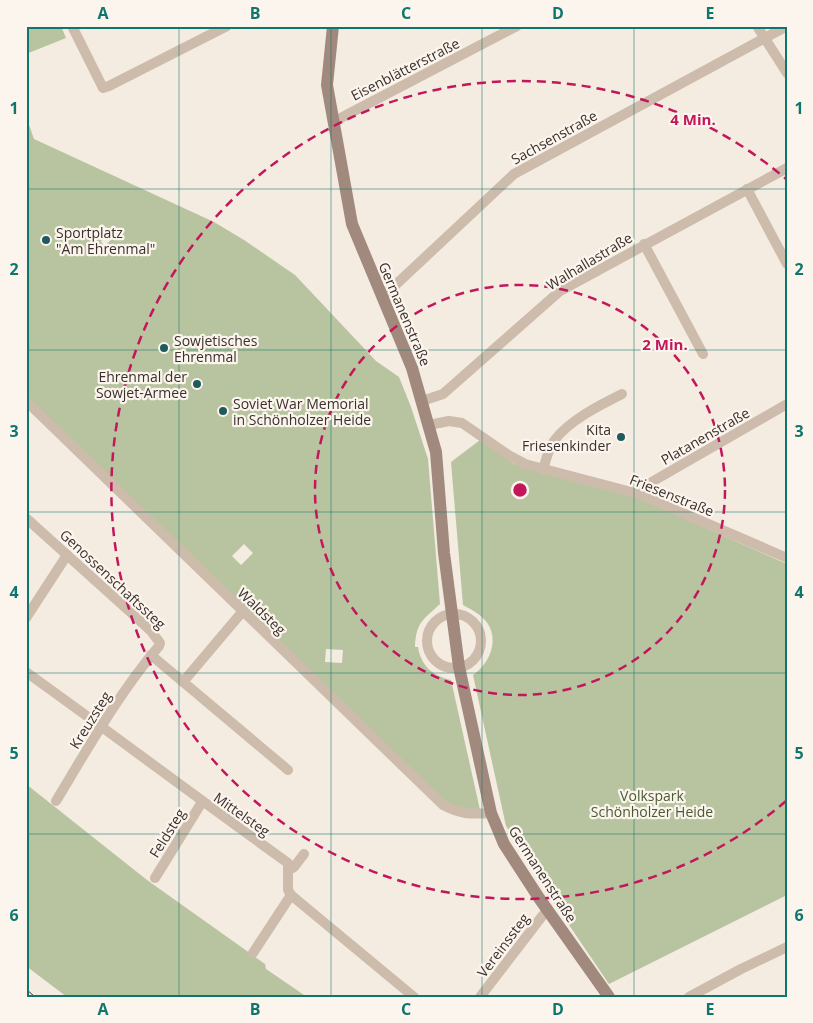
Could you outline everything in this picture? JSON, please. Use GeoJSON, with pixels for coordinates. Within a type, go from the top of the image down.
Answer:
{"type":"FeatureCollection","features":[{"type":"Feature","properties":{"kind":"main road","name":"Germanenstraße"},"geometry":{"type":"LineString","coordinates":[[333,26],[327,85],[352,224],[412,368],[436,452],[444,553],[459,667],[491,813],[504,844],[548,912],[609,997]]}},
{"type":"Feature","properties":{"kind":"street"},"geometry":{"type":"LineString","coordinates":[[72,26],[103,88],[227,26]]}},
{"type":"Feature","properties":{"kind":"street","name":"Eisenblätterstraße"},"geometry":{"type":"LineString","coordinates":[[333,122],[517,26]]}},
{"type":"Feature","properties":{"kind":"street"},"geometry":{"type":"LineString","coordinates":[[757,26],[787,73]]}},
{"type":"Feature","properties":{"kind":"street","name":"Sachsenstraße"},"geometry":{"type":"LineString","coordinates":[[381,295],[389,291],[514,174],[787,26]]}},
{"type":"Feature","properties":{"kind":"street","name":"Walhallastraße"},"geometry":{"type":"LineString","coordinates":[[422,401],[443,394],[560,290],[787,168]]}},
{"type":"Feature","properties":{"kind":"street"},"geometry":{"type":"LineString","coordinates":[[747,189],[787,264]]}},
{"type":"Feature","properties":{"kind":"street"},"geometry":{"type":"LineString","coordinates":[[644,244],[703,354]]}},
{"type":"Feature","properties":{"kind":"street"},"geometry":{"type":"LineString","coordinates":[[543,470],[548,452],[560,433],[590,410],[622,394]]}},
{"type":"Feature","properties":{"kind":"street","name":"Waldsteg"},"geometry":{"type":"LineString","coordinates":[[26,401],[443,805],[469,815],[491,813]]}},
{"type":"Feature","properties":{"kind":"street","name":"Platanenstraße"},"geometry":{"type":"LineString","coordinates":[[639,494],[643,487],[787,404]]}},
{"type":"Feature","properties":{"kind":"street","name":"Friesenstraße"},"geometry":{"type":"LineString","coordinates":[[429,425],[449,421],[462,423],[525,464],[639,494],[787,558]]}},
{"type":"Feature","properties":{"kind":"street","name":"Genossenschaftssteg"},"geometry":{"type":"LineString","coordinates":[[26,518],[151,631],[160,643],[151,655]]}},
{"type":"Feature","properties":{"kind":"street"},"geometry":{"type":"LineString","coordinates":[[26,618],[67,555]]}},
{"type":"Feature","properties":{"kind":"street"},"geometry":{"type":"LineString","coordinates":[[183,682],[243,611]]}},
{"type":"Feature","properties":{"kind":"street"},"geometry":{"type":"LineString","coordinates":[[452,614],[458,614],[471,620],[480,633],[481,641],[477,655],[466,665],[459,667],[451,668],[437,662],[428,649],[427,641],[430,628],[439,618],[452,614]]}},
{"type":"Feature","properties":{"kind":"street"},"geometry":{"type":"LineString","coordinates":[[151,655],[288,770]]}},
{"type":"Feature","properties":{"kind":"street","name":"Kreuzsteg"},"geometry":{"type":"LineString","coordinates":[[56,801],[102,726],[151,655]]}},
{"type":"Feature","properties":{"kind":"street","name":"Mittelsteg"},"geometry":{"type":"LineString","coordinates":[[26,672],[288,863],[289,870]]}},
{"type":"Feature","properties":{"kind":"street","name":"Feldsteg"},"geometry":{"type":"LineString","coordinates":[[155,878],[202,802]]}},
{"type":"Feature","properties":{"kind":"street"},"geometry":{"type":"LineString","coordinates":[[304,854],[294,867],[289,870],[288,890],[291,894],[414,997]]}},
{"type":"Feature","properties":{"kind":"street"},"geometry":{"type":"LineString","coordinates":[[253,953],[291,894]]}},
{"type":"Feature","properties":{"kind":"street","name":"Vereinssteg"},"geometry":{"type":"LineString","coordinates":[[480,997],[542,916],[548,912]]}},
{"type":"Feature","properties":{"kind":"street"},"geometry":{"type":"LineString","coordinates":[[689,997],[787,947]]}},
{"type":"Feature","properties":{"kind":"green space"},"geometry":{"type":"Polygon","coordinates":[[[26,26],[61,26],[66,38],[26,54],[26,26]]]}},
{"type":"Feature","properties":{"kind":"green space"},"geometry":{"type":"Polygon","coordinates":[[[26,116],[34,139],[214,222],[295,275],[376,361],[399,377],[428,459],[440,604],[425,618],[419,627],[415,647],[418,647],[422,660],[433,673],[451,680],[480,810],[466,811],[443,800],[26,398],[26,116]],[[102,224],[96,230],[105,237],[101,242],[105,246],[117,233],[114,229],[111,232],[102,224]],[[244,544],[232,556],[241,565],[253,553],[244,544]],[[326,649],[325,662],[342,663],[343,650],[326,649]]]}},
{"type":"Feature","properties":{"kind":"green space","name":"Volkspark Schönholzer Heide"},"geometry":{"type":"Polygon","coordinates":[[[480,440],[514,464],[631,495],[787,564],[787,895],[609,984],[550,897],[538,874],[506,826],[473,675],[488,659],[493,638],[486,621],[463,605],[451,462],[480,440]]]}},
{"type":"Feature","properties":{"kind":"green space"},"geometry":{"type":"Polygon","coordinates":[[[26,784],[147,880],[265,964],[266,969],[307,997],[67,997],[26,966],[26,784]]]}},
{"type":"Feature","properties":{"kind":"tram line"},"geometry":{"type":"LineString","coordinates":[[26,989],[35,997]]}},
{"type":"Feature","properties":{"kind":"place","name":"Sportplatz \"Am Ehrenmal\""},"geometry":{"type":"Point","coordinates":[46,240]}},
{"type":"Feature","properties":{"kind":"place","name":"Sowjetisches Ehrenmal"},"geometry":{"type":"Point","coordinates":[164,348]}},
{"type":"Feature","properties":{"kind":"place","name":"Ehrenmal der Sowjet-Armee"},"geometry":{"type":"Point","coordinates":[197,384]}},
{"type":"Feature","properties":{"kind":"place","name":"Soviet War Memorial in Schönholzer Heide"},"geometry":{"type":"Point","coordinates":[223,411]}},
{"type":"Feature","properties":{"kind":"place","name":"Kita Friesenkinder"},"geometry":{"type":"Point","coordinates":[621,437]}}]}
